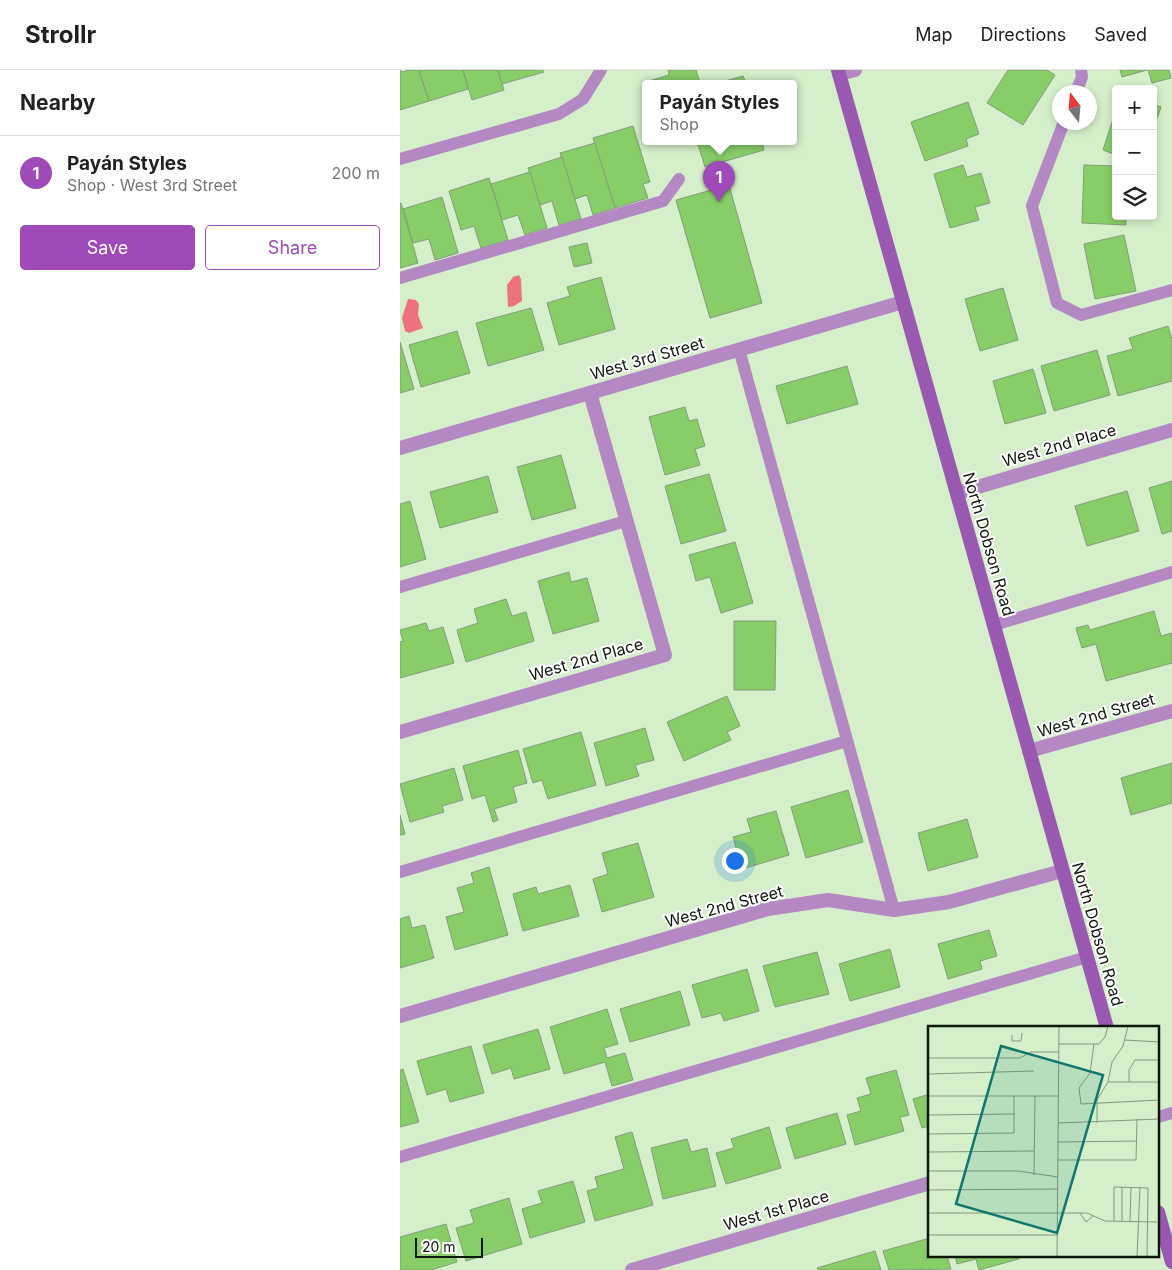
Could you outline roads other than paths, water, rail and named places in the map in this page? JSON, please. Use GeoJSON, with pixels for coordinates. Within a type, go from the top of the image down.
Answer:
{"type":"FeatureCollection","features":[{"type":"Feature","properties":{"kind":"main road","name":"North Dobson Road"},"geometry":{"type":"LineString","coordinates":[[839,72],[1106,1026]]}},
{"type":"Feature","properties":{"kind":"main road"},"geometry":{"type":"LineString","coordinates":[[1160,1219],[1172,1262]]}},
{"type":"Feature","properties":{"kind":"street"},"geometry":{"type":"LineString","coordinates":[[839,72],[855,70]]}},
{"type":"Feature","properties":{"kind":"street","name":"West 3rd Street"},"geometry":{"type":"LineString","coordinates":[[400,448],[903,302]]}},
{"type":"Feature","properties":{"kind":"street","name":"West 2nd Place"},"geometry":{"type":"LineString","coordinates":[[400,732],[665,654],[590,393]]}},
{"type":"Feature","properties":{"kind":"street","name":"West 2nd Place"},"geometry":{"type":"LineString","coordinates":[[957,493],[1172,430]]}},
{"type":"Feature","properties":{"kind":"street","name":"West 2nd Street"},"geometry":{"type":"LineString","coordinates":[[1029,751],[1172,712]]}},
{"type":"Feature","properties":{"kind":"street","name":"West 2nd Street"},"geometry":{"type":"LineString","coordinates":[[400,1016],[768,909],[828,900],[894,910],[949,902],[1062,871]]}},
{"type":"Feature","properties":{"kind":"street","name":"West 1st Place"},"geometry":{"type":"LineString","coordinates":[[632,1270],[928,1184]]}},
{"type":"Feature","properties":{"kind":"lane"},"geometry":{"type":"LineString","coordinates":[[400,159],[559,114],[583,99],[601,70]]}},
{"type":"Feature","properties":{"kind":"lane"},"geometry":{"type":"LineString","coordinates":[[1079,85],[1082,77],[1081,70]]}},
{"type":"Feature","properties":{"kind":"lane"},"geometry":{"type":"LineString","coordinates":[[1061,130],[1032,206],[1057,303],[1082,315],[1172,290]]}},
{"type":"Feature","properties":{"kind":"lane"},"geometry":{"type":"LineString","coordinates":[[400,278],[663,201],[679,179]]}},
{"type":"Feature","properties":{"kind":"lane"},"geometry":{"type":"LineString","coordinates":[[739,349],[894,910]]}},
{"type":"Feature","properties":{"kind":"lane"},"geometry":{"type":"LineString","coordinates":[[400,588],[626,521]]}},
{"type":"Feature","properties":{"kind":"lane"},"geometry":{"type":"LineString","coordinates":[[994,624],[1172,572]]}},
{"type":"Feature","properties":{"kind":"lane"},"geometry":{"type":"LineString","coordinates":[[400,872],[847,741]]}},
{"type":"Feature","properties":{"kind":"lane"},"geometry":{"type":"LineString","coordinates":[[400,1157],[1087,957]]}},
{"type":"Feature","properties":{"kind":"place","name":"Payán Styles"},"geometry":{"type":"Point","coordinates":[719,202]}}]}
